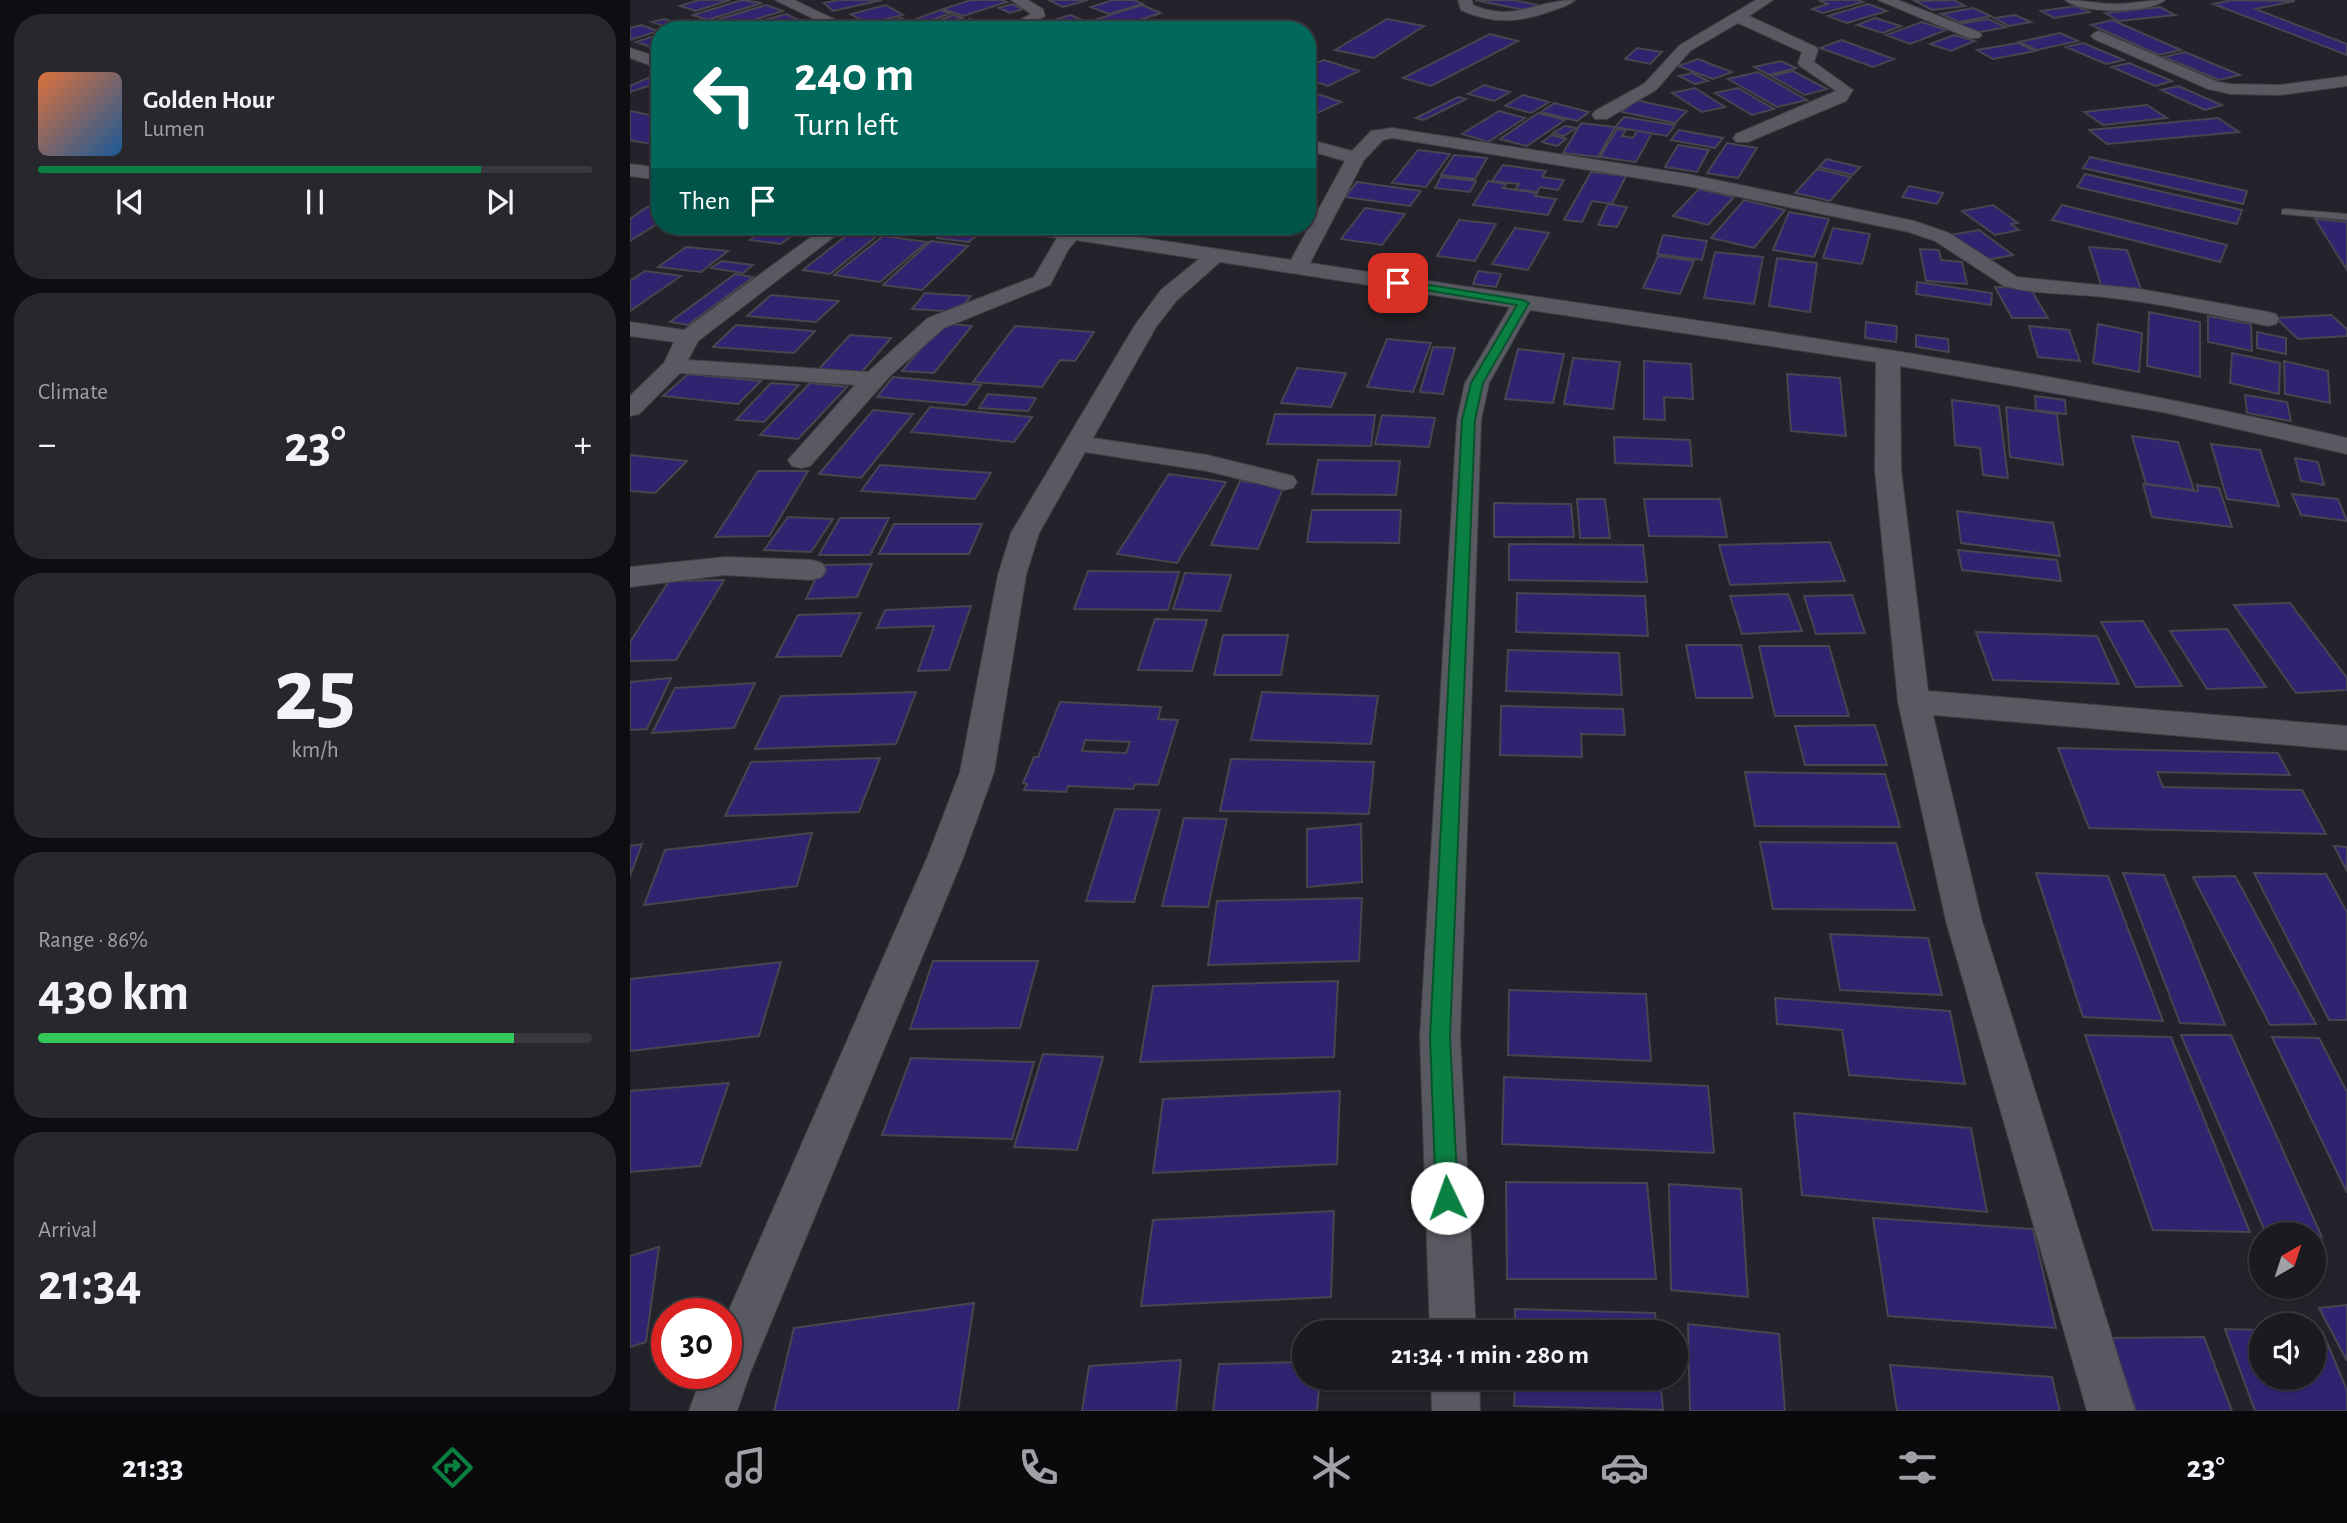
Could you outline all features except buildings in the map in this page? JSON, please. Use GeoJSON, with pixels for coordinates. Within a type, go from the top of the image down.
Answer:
{"type":"FeatureCollection","features":[{"type":"Feature","properties":{"kind":"street"},"geometry":{"type":"LineString","coordinates":[[782,0],[830,21]]}},
{"type":"Feature","properties":{"kind":"street"},"geometry":{"type":"LineString","coordinates":[[1018,0],[1038,12],[1038,16],[1027,21]]}},
{"type":"Feature","properties":{"kind":"street"},"geometry":{"type":"LineString","coordinates":[[1465,0],[1466,7],[1480,15],[1501,19],[1521,18],[1569,0]]}},
{"type":"Feature","properties":{"kind":"street"},"geometry":{"type":"LineString","coordinates":[[1601,115],[1650,88],[1685,48],[1766,0]]}},
{"type":"Feature","properties":{"kind":"street"},"geometry":{"type":"LineString","coordinates":[[1885,0],[1974,35]]}},
{"type":"Feature","properties":{"kind":"street"},"geometry":{"type":"LineString","coordinates":[[2072,0],[2115,8],[2158,0]]}},
{"type":"Feature","properties":{"kind":"street"},"geometry":{"type":"LineString","coordinates":[[1736,16],[1810,50],[1806,63],[1844,90],[1840,97],[1742,138]]}},
{"type":"Feature","properties":{"kind":"street"},"geometry":{"type":"LineString","coordinates":[[2099,36],[2214,86],[2230,90],[2258,92],[2347,81]]}},
{"type":"Feature","properties":{"kind":"street"},"geometry":{"type":"LineString","coordinates":[[630,53],[651,61]]}},
{"type":"Feature","properties":{"kind":"street"},"geometry":{"type":"LineString","coordinates":[[1316,233],[1356,158],[1377,135],[1392,133],[1687,180],[1914,227],[1942,237],[2003,278],[2023,285],[2101,290],[2268,319]]}},
{"type":"Feature","properties":{"kind":"street"},"geometry":{"type":"LineString","coordinates":[[1316,147],[1356,158]]}},
{"type":"Feature","properties":{"kind":"street"},"geometry":{"type":"LineString","coordinates":[[630,409],[674,366],[688,337],[826,235]]}},
{"type":"Feature","properties":{"kind":"street"},"geometry":{"type":"LineString","coordinates":[[801,460],[873,379],[936,323],[1043,281],[1058,249],[1069,235]]}},
{"type":"Feature","properties":{"kind":"street"},"geometry":{"type":"LineString","coordinates":[[1085,235],[1888,357],[2231,418],[2347,446]]}},
{"type":"Feature","properties":{"kind":"street"},"geometry":{"type":"LineString","coordinates":[[1298,267],[1315,235]]}},
{"type":"Feature","properties":{"kind":"street"},"geometry":{"type":"LineString","coordinates":[[742,1335],[945,858],[977,772],[1012,575],[1025,533],[1146,325],[1169,295],[1217,254]]}},
{"type":"Feature","properties":{"kind":"street"},"geometry":{"type":"LineString","coordinates":[[1452,1320],[1440,1037],[1469,420],[1477,383],[1523,303]]}},
{"type":"Feature","properties":{"kind":"street"},"geometry":{"type":"LineString","coordinates":[[630,330],[688,337]]}},
{"type":"Feature","properties":{"kind":"street"},"geometry":{"type":"LineString","coordinates":[[1888,357],[1888,470],[1914,702],[1965,921],[2110,1411]]}},
{"type":"Feature","properties":{"kind":"street"},"geometry":{"type":"LineString","coordinates":[[674,366],[873,379]]}},
{"type":"Feature","properties":{"kind":"street"},"geometry":{"type":"LineString","coordinates":[[1077,443],[1191,459],[1241,469],[1284,482]]}},
{"type":"Feature","properties":{"kind":"street"},"geometry":{"type":"LineString","coordinates":[[630,577],[725,566],[812,570]]}},
{"type":"Feature","properties":{"kind":"street"},"geometry":{"type":"LineString","coordinates":[[1914,702],[2347,738]]}},
{"type":"Feature","properties":{"kind":"street"},"geometry":{"type":"LineString","coordinates":[[713,1411],[721,1389]]}},
{"type":"Feature","properties":{"kind":"street"},"geometry":{"type":"LineString","coordinates":[[1455,1390],[1456,1411]]}},
{"type":"Feature","properties":{"kind":"lane"},"geometry":{"type":"LineString","coordinates":[[2285,212],[2347,217]]}},
{"type":"Feature","properties":{"kind":"route"},"geometry":{"type":"LineString","coordinates":[[1398,283],[1523,303],[1477,383],[1469,420],[1440,1037],[1447,1198]]}}]}
